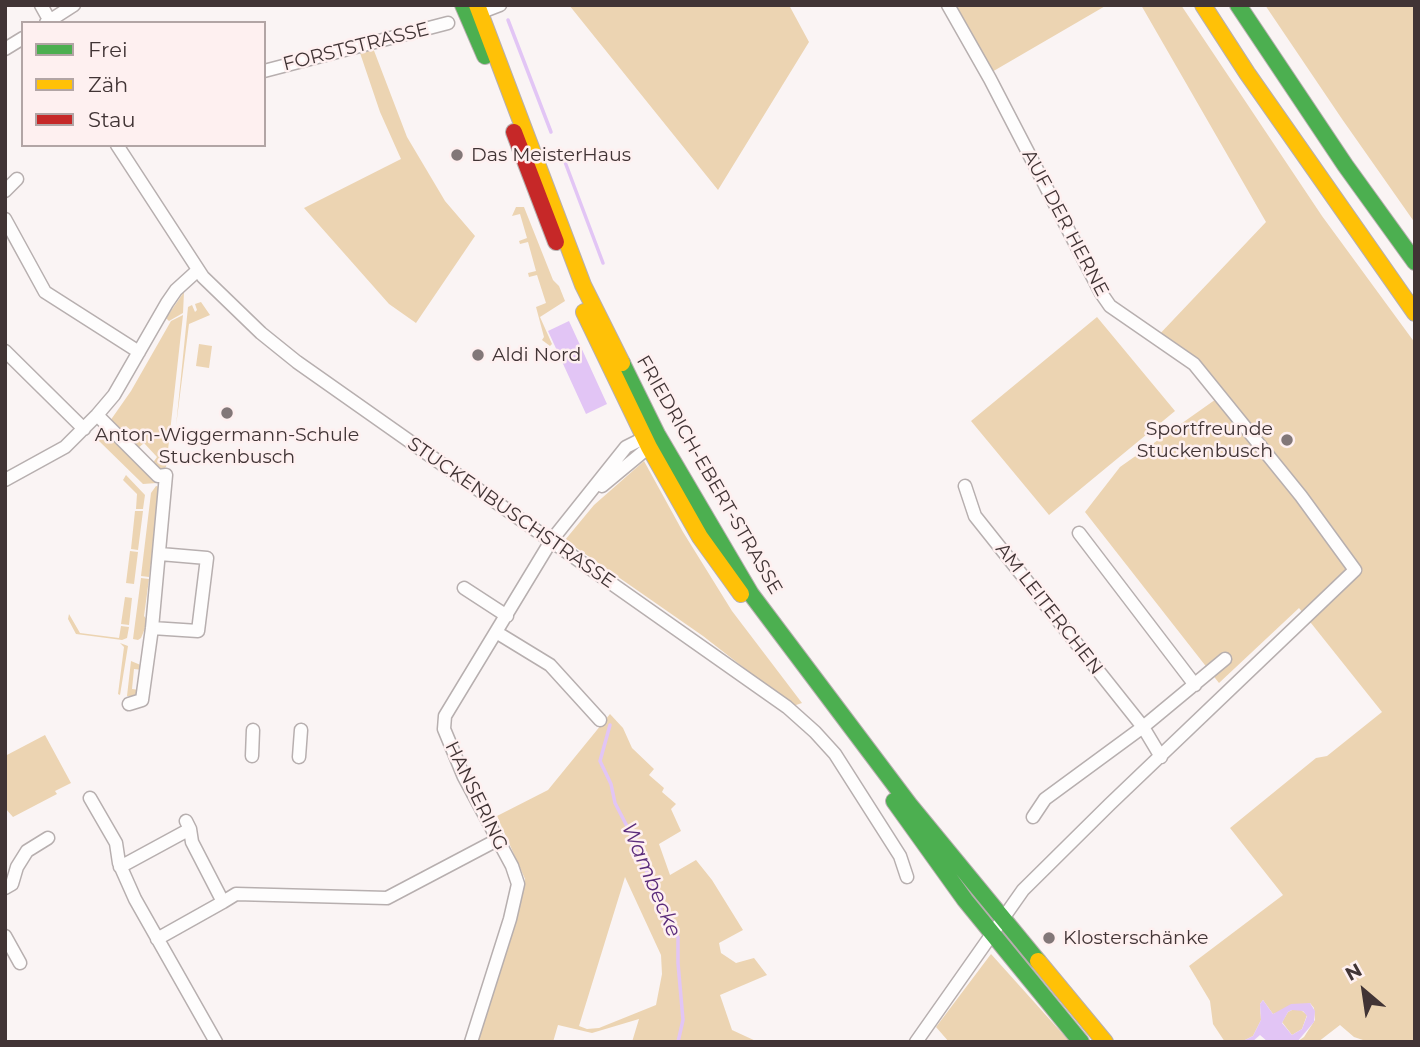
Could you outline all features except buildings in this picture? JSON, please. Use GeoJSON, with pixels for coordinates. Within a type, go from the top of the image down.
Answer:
{"type":"FeatureCollection","features":[{"type":"Feature","properties":{"kind":"main road"},"geometry":{"type":"LineString","coordinates":[[1203,5],[1247,73],[1415,313]]}},
{"type":"Feature","properties":{"kind":"main road"},"geometry":{"type":"LineString","coordinates":[[1238,5],[1415,262]]}},
{"type":"Feature","properties":{"kind":"main road","name":"FRIEDRICH-EBERT-STRASSE"},"geometry":{"type":"LineString","coordinates":[[472,10],[583,285],[650,439],[714,558],[851,740],[930,854],[1105,1042]]}},
{"type":"Feature","properties":{"kind":"main road"},"geometry":{"type":"LineString","coordinates":[[1401,244],[1415,256]]}},
{"type":"Feature","properties":{"kind":"main road","name":"FRIEDRICH-EBERT-STRASSE"},"geometry":{"type":"LineString","coordinates":[[997,925],[1081,1042]]}},
{"type":"Feature","properties":{"kind":"street"},"geometry":{"type":"LineString","coordinates":[[41,5],[49,21]]}},
{"type":"Feature","properties":{"kind":"street"},"geometry":{"type":"LineString","coordinates":[[50,21],[74,5]]}},
{"type":"Feature","properties":{"kind":"street"},"geometry":{"type":"LineString","coordinates":[[472,10],[500,5]]}},
{"type":"Feature","properties":{"kind":"street","name":"AUF DER HERNE"},"geometry":{"type":"LineString","coordinates":[[948,5],[1110,306],[1194,364],[1301,496],[1356,570],[1161,757]]}},
{"type":"Feature","properties":{"kind":"street","name":"FORSTSTRASSE"},"geometry":{"type":"LineString","coordinates":[[266,70],[448,23]]}},
{"type":"Feature","properties":{"kind":"street"},"geometry":{"type":"LineString","coordinates":[[5,49],[21,39]]}},
{"type":"Feature","properties":{"kind":"street","name":"STUCKENBUSCHSTRASSE"},"geometry":{"type":"LineString","coordinates":[[118,147],[198,270],[243,317],[297,362],[787,707],[815,732],[835,754],[900,856],[906,877]]}},
{"type":"Feature","properties":{"kind":"street"},"geometry":{"type":"LineString","coordinates":[[5,191],[18,179]]}},
{"type":"Feature","properties":{"kind":"street"},"geometry":{"type":"LineString","coordinates":[[5,219],[45,292],[139,352]]}},
{"type":"Feature","properties":{"kind":"street"},"geometry":{"type":"LineString","coordinates":[[5,480],[65,447],[97,415],[114,395],[176,290],[198,270]]}},
{"type":"Feature","properties":{"kind":"street"},"geometry":{"type":"LineString","coordinates":[[5,351],[84,429]]}},
{"type":"Feature","properties":{"kind":"street"},"geometry":{"type":"LineString","coordinates":[[97,415],[158,476],[166,475],[160,554],[142,700],[129,704]]}},
{"type":"Feature","properties":{"kind":"street","name":"HANSERING"},"geometry":{"type":"LineString","coordinates":[[471,1042],[518,892],[516,874],[464,778],[444,729],[445,716],[551,541],[587,498],[650,439]]}},
{"type":"Feature","properties":{"kind":"street","name":"AM LEITERCHEN"},"geometry":{"type":"LineString","coordinates":[[965,486],[975,516],[1143,727],[1161,757]]}},
{"type":"Feature","properties":{"kind":"street"},"geometry":{"type":"LineString","coordinates":[[1079,533],[1195,684]]}},
{"type":"Feature","properties":{"kind":"street"},"geometry":{"type":"LineString","coordinates":[[152,628],[198,631],[207,558],[160,554]]}},
{"type":"Feature","properties":{"kind":"street"},"geometry":{"type":"LineString","coordinates":[[464,588],[507,616]]}},
{"type":"Feature","properties":{"kind":"street"},"geometry":{"type":"LineString","coordinates":[[496,632],[550,665],[600,720]]}},
{"type":"Feature","properties":{"kind":"street"},"geometry":{"type":"LineString","coordinates":[[1033,817],[1045,799],[1143,727],[1225,659]]}},
{"type":"Feature","properties":{"kind":"street"},"geometry":{"type":"LineString","coordinates":[[252,757],[253,730]]}},
{"type":"Feature","properties":{"kind":"street"},"geometry":{"type":"LineString","coordinates":[[299,757],[301,730]]}},
{"type":"Feature","properties":{"kind":"street"},"geometry":{"type":"LineString","coordinates":[[916,1042],[1023,890],[1161,757]]}},
{"type":"Feature","properties":{"kind":"street"},"geometry":{"type":"LineString","coordinates":[[90,798],[116,843],[121,867],[135,899],[216,1042]]}},
{"type":"Feature","properties":{"kind":"street"},"geometry":{"type":"LineString","coordinates":[[121,867],[188,825],[192,842],[223,902]]}},
{"type":"Feature","properties":{"kind":"street"},"geometry":{"type":"LineString","coordinates":[[5,888],[12,884],[27,851],[48,838]]}},
{"type":"Feature","properties":{"kind":"street"},"geometry":{"type":"LineString","coordinates":[[157,939],[236,894],[387,898],[497,840]]}},
{"type":"Feature","properties":{"kind":"street"},"geometry":{"type":"LineString","coordinates":[[5,936],[9,952],[20,963]]}},
{"type":"Feature","properties":{"kind":"shaded area"},"geometry":{"type":"Polygon","coordinates":[[[569,5],[789,5],[809,42],[718,190],[569,5]]]}},
{"type":"Feature","properties":{"kind":"shaded area"},"geometry":{"type":"Polygon","coordinates":[[[944,5],[1107,5],[985,76],[944,5]]]}},
{"type":"Feature","properties":{"kind":"shaded area"},"geometry":{"type":"Polygon","coordinates":[[[1141,5],[1181,5],[1322,216],[1415,343],[1415,1042],[1369,1042],[1354,1037],[1340,1025],[1318,1042],[1297,1042],[1304,1037],[1315,1020],[1314,1008],[1310,1003],[1273,1014],[1263,1000],[1260,1004],[1261,1020],[1253,1036],[1241,1042],[1225,1042],[1213,1024],[1210,1001],[1189,966],[1283,895],[1230,828],[1316,758],[1327,756],[1382,712],[1299,608],[1219,683],[1085,512],[1120,467],[1219,397],[1193,367],[1155,339],[1266,222],[1141,5]]]}},
{"type":"Feature","properties":{"kind":"shaded area"},"geometry":{"type":"Polygon","coordinates":[[[1265,5],[1415,5],[1415,223],[1342,119],[1265,5]]]}},
{"type":"Feature","properties":{"kind":"shaded area"},"geometry":{"type":"Polygon","coordinates":[[[373,48],[407,137],[445,201],[475,236],[416,323],[389,304],[304,208],[401,159],[380,112],[359,50],[373,48]]]}},
{"type":"Feature","properties":{"kind":"shaded area"},"geometry":{"type":"Polygon","coordinates":[[[516,207],[524,207],[553,280],[559,286],[565,301],[540,317],[552,344],[550,346],[542,340],[544,337],[536,307],[546,303],[537,275],[529,277],[528,273],[536,271],[528,242],[520,244],[519,241],[527,238],[520,214],[512,216],[516,207]]]}},
{"type":"Feature","properties":{"kind":"shaded area"},"geometry":{"type":"Polygon","coordinates":[[[184,292],[183,313],[169,321],[166,318],[184,292]]]}},
{"type":"Feature","properties":{"kind":"shaded area"},"geometry":{"type":"Polygon","coordinates":[[[201,302],[210,315],[189,324],[176,426],[188,307],[192,305],[195,312],[195,304],[201,302]]]}},
{"type":"Feature","properties":{"kind":"shaded area"},"geometry":{"type":"Polygon","coordinates":[[[183,315],[166,467],[160,472],[152,464],[157,457],[144,443],[137,449],[134,445],[140,439],[126,426],[120,431],[110,421],[131,391],[171,321],[183,315]]]}},
{"type":"Feature","properties":{"kind":"shaded area"},"geometry":{"type":"Polygon","coordinates":[[[1097,317],[1175,411],[1049,515],[971,421],[1097,317]]]}},
{"type":"Feature","properties":{"kind":"shaded area"},"geometry":{"type":"Polygon","coordinates":[[[569,321],[607,404],[586,414],[548,331],[569,321]]]}},
{"type":"Feature","properties":{"kind":"shaded area"},"geometry":{"type":"Polygon","coordinates":[[[199,344],[212,346],[209,368],[196,366],[199,344]]]}},
{"type":"Feature","properties":{"kind":"shaded area"},"geometry":{"type":"Polygon","coordinates":[[[103,429],[157,483],[143,484],[98,440],[98,434],[103,429]]]}},
{"type":"Feature","properties":{"kind":"shaded area"},"geometry":{"type":"Polygon","coordinates":[[[644,461],[683,532],[732,611],[802,703],[793,706],[703,636],[565,540],[594,505],[644,461]]]}},
{"type":"Feature","properties":{"kind":"shaded area"},"geometry":{"type":"Polygon","coordinates":[[[126,475],[145,495],[143,509],[136,509],[137,494],[123,480],[126,475]]]}},
{"type":"Feature","properties":{"kind":"shaded area"},"geometry":{"type":"Polygon","coordinates":[[[156,486],[160,487],[153,539],[153,548],[157,554],[152,557],[149,577],[141,576],[151,493],[156,486]]]}},
{"type":"Feature","properties":{"kind":"shaded area"},"geometry":{"type":"Polygon","coordinates":[[[135,511],[143,511],[138,550],[131,549],[135,511]]]}},
{"type":"Feature","properties":{"kind":"shaded area"},"geometry":{"type":"Polygon","coordinates":[[[130,551],[138,552],[134,584],[126,583],[130,551]]]}},
{"type":"Feature","properties":{"kind":"shaded area"},"geometry":{"type":"Polygon","coordinates":[[[141,578],[149,579],[144,616],[148,621],[138,640],[133,639],[141,578]]]}},
{"type":"Feature","properties":{"kind":"shaded area"},"geometry":{"type":"Polygon","coordinates":[[[125,597],[132,598],[129,625],[121,624],[125,597]]]}},
{"type":"Feature","properties":{"kind":"shaded area"},"geometry":{"type":"Polygon","coordinates":[[[69,614],[80,633],[119,638],[121,626],[129,627],[127,638],[122,640],[76,634],[68,619],[69,614]]]}},
{"type":"Feature","properties":{"kind":"shaded area"},"geometry":{"type":"Polygon","coordinates":[[[120,643],[128,646],[120,695],[124,647],[120,643]]]}},
{"type":"Feature","properties":{"kind":"shaded area"},"geometry":{"type":"Polygon","coordinates":[[[131,661],[143,666],[143,670],[134,669],[132,689],[140,690],[140,693],[127,696],[131,661]]]}},
{"type":"Feature","properties":{"kind":"shaded area"},"geometry":{"type":"Polygon","coordinates":[[[610,714],[623,728],[632,748],[654,769],[649,775],[664,788],[662,792],[676,804],[671,809],[681,831],[659,844],[670,875],[696,860],[712,880],[743,930],[719,943],[721,953],[736,963],[754,958],[767,975],[720,995],[732,1030],[758,1042],[632,1042],[639,1019],[592,1033],[558,1025],[553,1042],[476,1042],[519,909],[525,879],[497,816],[548,790],[610,714]],[[625,877],[579,1026],[587,1029],[599,1028],[656,1005],[662,974],[661,955],[625,877]]]}},
{"type":"Feature","properties":{"kind":"shaded area"},"geometry":{"type":"Polygon","coordinates":[[[45,735],[71,783],[55,791],[57,794],[13,817],[5,808],[5,756],[45,735]]]}},
{"type":"Feature","properties":{"kind":"shaded area"},"geometry":{"type":"Polygon","coordinates":[[[991,954],[1070,1042],[949,1042],[936,1027],[991,954]]]}},
{"type":"Feature","properties":{"kind":"shaded area"},"geometry":{"type":"Polygon","coordinates":[[[1263,1000],[1273,1014],[1291,1004],[1310,1003],[1315,1011],[1314,1022],[1297,1042],[1268,1042],[1260,1035],[1252,1042],[1241,1042],[1253,1036],[1261,1020],[1260,1004],[1263,1000]],[[1303,1011],[1288,1012],[1282,1023],[1292,1035],[1302,1029],[1307,1016],[1303,1011]]]}},
{"type":"Feature","properties":{"kind":"shaded area"},"geometry":{"type":"Polygon","coordinates":[[[1292,1010],[1301,1010],[1307,1015],[1302,1029],[1292,1035],[1282,1022],[1292,1010]]]}},
{"type":"Feature","properties":{"kind":"waterway","name":"Wambecke"},"geometry":{"type":"LineString","coordinates":[[508,20],[551,132]]}},
{"type":"Feature","properties":{"kind":"waterway","name":"Wambecke"},"geometry":{"type":"LineString","coordinates":[[562,154],[603,263]]}},
{"type":"Feature","properties":{"kind":"waterway","name":"Wambecke"},"geometry":{"type":"LineString","coordinates":[[610,725],[600,761],[632,842],[659,896],[662,917],[678,937],[683,1020],[678,1042]]}},
{"type":"Feature","properties":{"kind":"traffic: fast"},"geometry":{"type":"LineString","coordinates":[[463,5],[485,56]]}},
{"type":"Feature","properties":{"kind":"traffic: fast"},"geometry":{"type":"LineString","coordinates":[[1238,5],[1345,165],[1415,262]]}},
{"type":"Feature","properties":{"kind":"traffic: fast"},"geometry":{"type":"LineString","coordinates":[[622,363],[657,434],[751,594],[909,804],[1038,961]]}},
{"type":"Feature","properties":{"kind":"traffic: fast"},"geometry":{"type":"LineString","coordinates":[[894,801],[965,900],[1081,1042]]}},
{"type":"Feature","properties":{"kind":"traffic: slow"},"geometry":{"type":"LineString","coordinates":[[477,5],[583,285],[622,363]]}},
{"type":"Feature","properties":{"kind":"traffic: slow"},"geometry":{"type":"LineString","coordinates":[[1203,5],[1247,73],[1415,313]]}},
{"type":"Feature","properties":{"kind":"traffic: slow"},"geometry":{"type":"LineString","coordinates":[[584,312],[649,447],[700,537],[741,594]]}},
{"type":"Feature","properties":{"kind":"traffic: slow"},"geometry":{"type":"LineString","coordinates":[[1038,961],[1105,1042]]}},
{"type":"Feature","properties":{"kind":"traffic: jam"},"geometry":{"type":"LineString","coordinates":[[514,132],[556,242]]}},
{"type":"Feature","properties":{"kind":"place","name":"Das MeisterHaus"},"geometry":{"type":"Point","coordinates":[457,155]}},
{"type":"Feature","properties":{"kind":"place","name":"Aldi Nord"},"geometry":{"type":"Point","coordinates":[478,355]}},
{"type":"Feature","properties":{"kind":"place","name":"Anton-Wiggermann-Schule Stuckenbusch"},"geometry":{"type":"Point","coordinates":[227,413]}},
{"type":"Feature","properties":{"kind":"place","name":"Sportfreunde Stuckenbusch"},"geometry":{"type":"Point","coordinates":[1287,440]}},
{"type":"Feature","properties":{"kind":"place","name":"Klosterschänke"},"geometry":{"type":"Point","coordinates":[1049,938]}}]}
